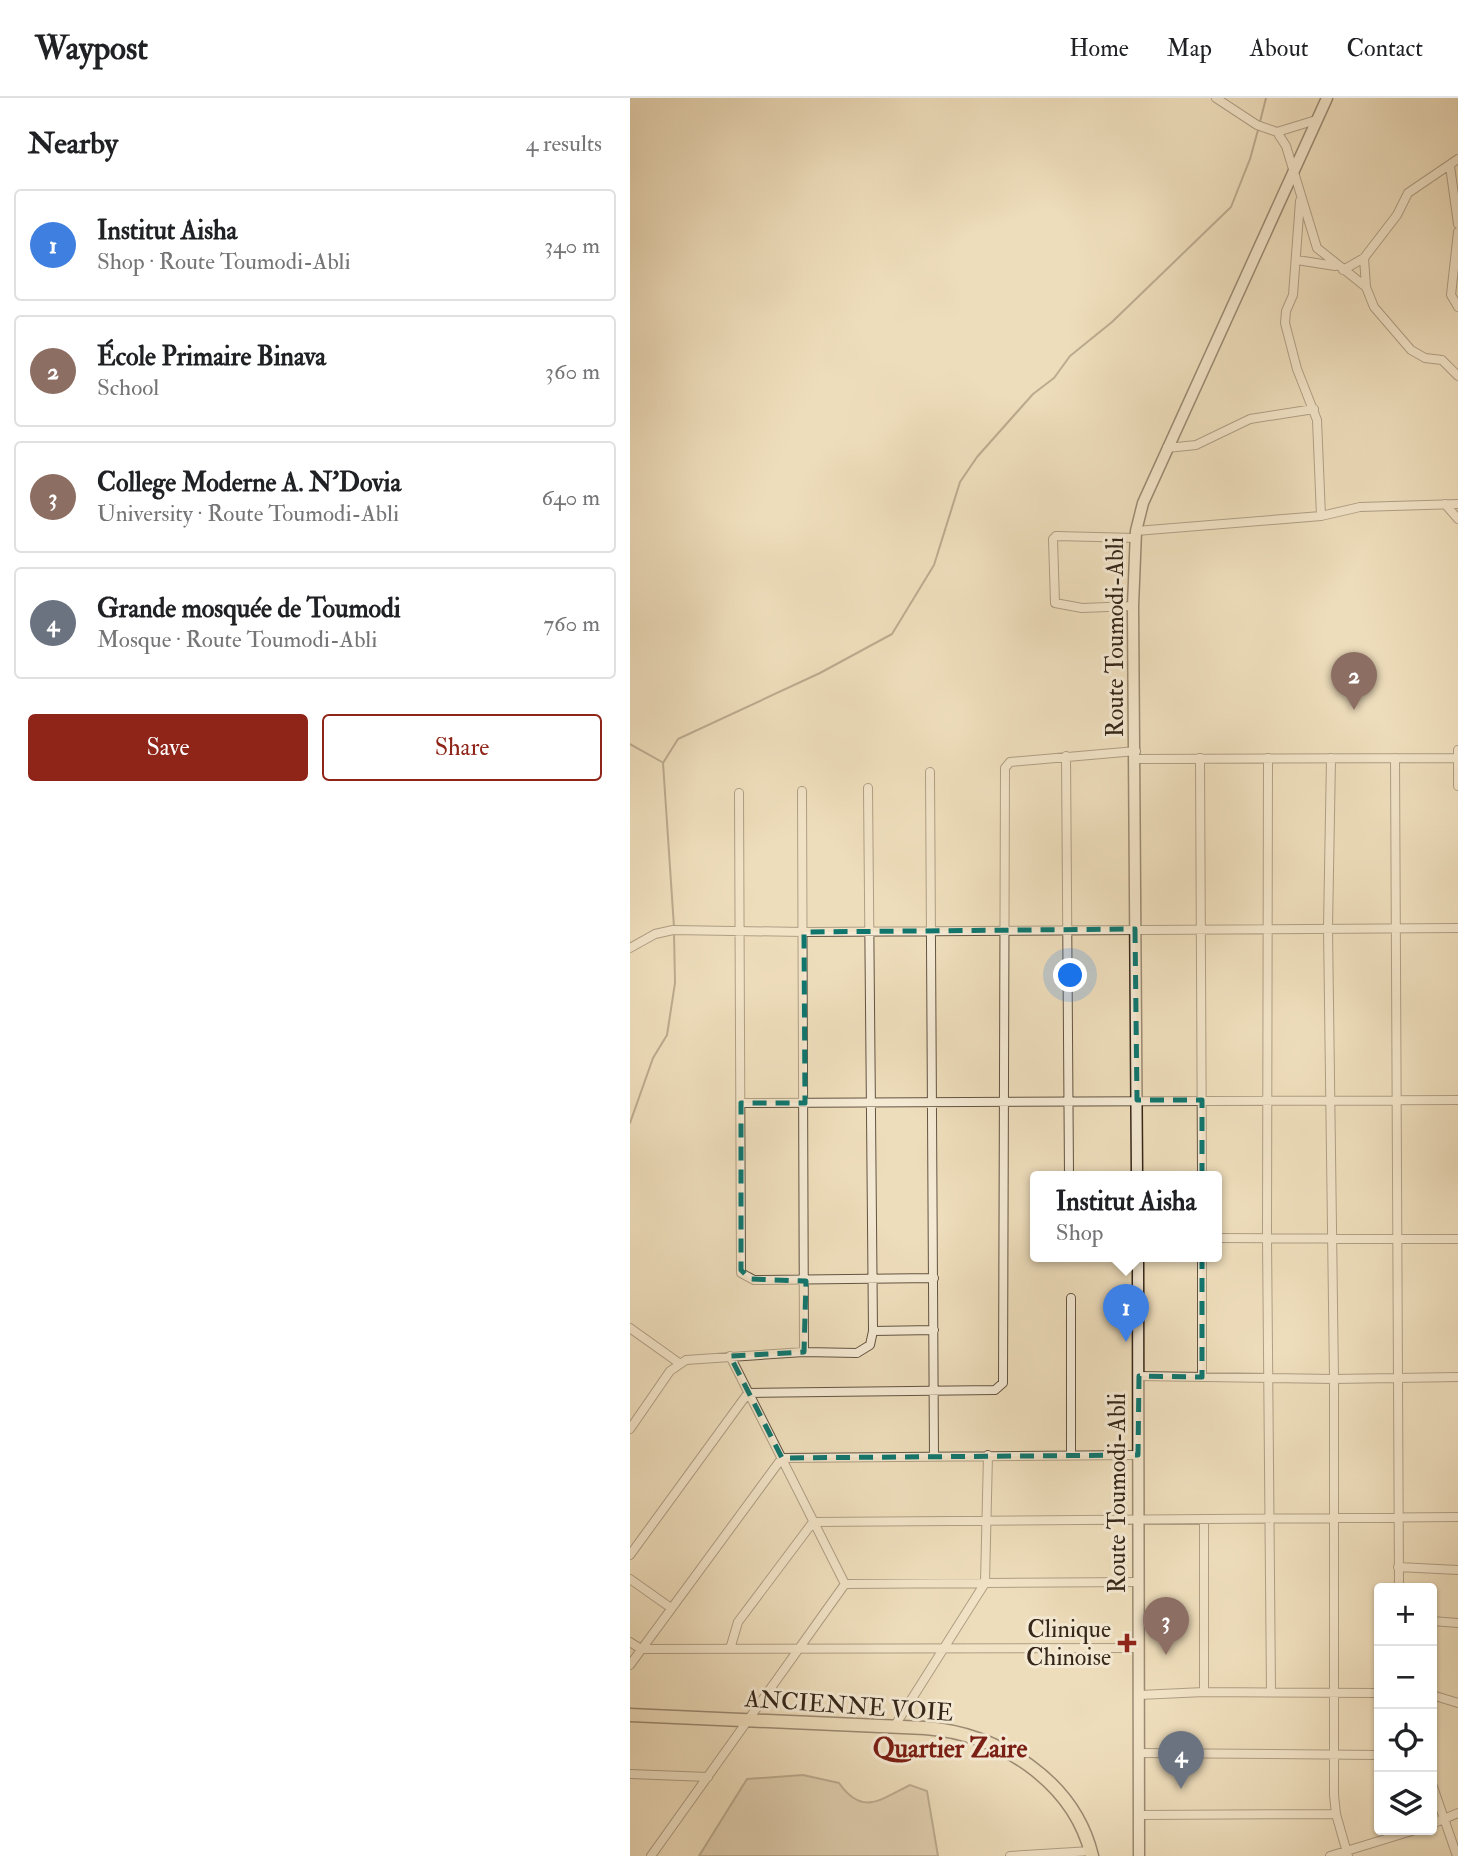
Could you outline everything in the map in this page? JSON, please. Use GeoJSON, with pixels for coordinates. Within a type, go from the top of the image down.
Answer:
{"type":"FeatureCollection","features":[{"type":"Feature","properties":{"kind":"main road","name":"ANCIENNE VOIE"},"geometry":{"type":"LineString","coordinates":[[630,1715],[894,1727],[949,1731],[983,1740],[1012,1753],[1037,1771],[1061,1795],[1092,1853]]}},
{"type":"Feature","properties":{"kind":"street"},"geometry":{"type":"LineString","coordinates":[[1216,98],[1257,125],[1277,132],[1316,120]]}},
{"type":"Feature","properties":{"kind":"street","name":"Route Toumodi-Abli"},"geometry":{"type":"LineString","coordinates":[[1137,1171],[1133,606],[1136,534],[1141,510],[1167,448],[1327,98]]}},
{"type":"Feature","properties":{"kind":"street"},"geometry":{"type":"LineString","coordinates":[[1277,132],[1286,146],[1317,248],[1366,287]]}},
{"type":"Feature","properties":{"kind":"street"},"geometry":{"type":"LineString","coordinates":[[1297,260],[1340,268],[1364,258],[1397,215],[1408,193],[1458,159]]}},
{"type":"Feature","properties":{"kind":"street"},"geometry":{"type":"LineString","coordinates":[[1450,166],[1458,224]]}},
{"type":"Feature","properties":{"kind":"street"},"geometry":{"type":"LineString","coordinates":[[1300,198],[1293,295],[1286,311],[1285,323],[1297,369],[1314,409],[1319,431],[1321,516]]}},
{"type":"Feature","properties":{"kind":"street"},"geometry":{"type":"LineString","coordinates":[[1458,232],[1451,295],[1458,307]]}},
{"type":"Feature","properties":{"kind":"street"},"geometry":{"type":"LineString","coordinates":[[1364,258],[1366,287],[1374,307],[1411,350],[1425,358],[1442,359],[1458,376]]}},
{"type":"Feature","properties":{"kind":"street"},"geometry":{"type":"LineString","coordinates":[[1167,448],[1196,445],[1250,419],[1314,409]]}},
{"type":"Feature","properties":{"kind":"street"},"geometry":{"type":"LineString","coordinates":[[1444,504],[1458,519]]}},
{"type":"Feature","properties":{"kind":"street"},"geometry":{"type":"LineString","coordinates":[[1133,606],[1082,608],[1055,603],[1053,539],[1056,536],[1136,534],[1321,516],[1360,507],[1458,504]]}},
{"type":"Feature","properties":{"kind":"street"},"geometry":{"type":"LineString","coordinates":[[1458,750],[1458,786]]}},
{"type":"Feature","properties":{"kind":"street"},"geometry":{"type":"LineString","coordinates":[[748,1392],[995,1390],[1005,1379],[1005,768],[1010,762],[1066,756],[1136,755],[1200,758],[1458,758]]}},
{"type":"Feature","properties":{"kind":"street"},"geometry":{"type":"LineString","coordinates":[[1066,756],[1069,1171]]}},
{"type":"Feature","properties":{"kind":"street"},"geometry":{"type":"LineString","coordinates":[[1200,758],[1202,1171]]}},
{"type":"Feature","properties":{"kind":"street"},"geometry":{"type":"LineString","coordinates":[[1268,758],[1266,929],[1271,1692]]}},
{"type":"Feature","properties":{"kind":"street"},"geometry":{"type":"LineString","coordinates":[[1331,758],[1328,928],[1334,1379],[1334,1755],[1336,1814],[1347,1854]]}},
{"type":"Feature","properties":{"kind":"street"},"geometry":{"type":"LineString","coordinates":[[1395,758],[1395,1240],[1399,1583]]}},
{"type":"Feature","properties":{"kind":"street"},"geometry":{"type":"LineString","coordinates":[[930,772],[934,1456]]}},
{"type":"Feature","properties":{"kind":"street"},"geometry":{"type":"LineString","coordinates":[[630,1429],[679,1363],[700,1357],[863,1351],[870,1345],[873,1331],[868,788]]}},
{"type":"Feature","properties":{"kind":"street"},"geometry":{"type":"LineString","coordinates":[[802,791],[806,1281],[804,1352]]}},
{"type":"Feature","properties":{"kind":"street"},"geometry":{"type":"LineString","coordinates":[[739,793],[741,1273],[754,1280],[934,1278]]}},
{"type":"Feature","properties":{"kind":"street"},"geometry":{"type":"LineString","coordinates":[[630,948],[655,934],[673,930],[871,932],[1458,928]]}},
{"type":"Feature","properties":{"kind":"street"},"geometry":{"type":"LineString","coordinates":[[741,1103],[1458,1100]]}},
{"type":"Feature","properties":{"kind":"street"},"geometry":{"type":"LineString","coordinates":[[1222,1238],[1458,1239]]}},
{"type":"Feature","properties":{"kind":"street","name":"Route Toumodi-Abli"},"geometry":{"type":"LineString","coordinates":[[1138,1262],[1139,1856]]}},
{"type":"Feature","properties":{"kind":"street"},"geometry":{"type":"LineString","coordinates":[[1202,1262],[1202,1377]]}},
{"type":"Feature","properties":{"kind":"street"},"geometry":{"type":"LineString","coordinates":[[1070,1454],[1071,1298]]}},
{"type":"Feature","properties":{"kind":"street"},"geometry":{"type":"LineString","coordinates":[[630,1328],[679,1363]]}},
{"type":"Feature","properties":{"kind":"street"},"geometry":{"type":"LineString","coordinates":[[873,1331],[934,1330]]}},
{"type":"Feature","properties":{"kind":"street"},"geometry":{"type":"LineString","coordinates":[[730,1356],[845,1584]]}},
{"type":"Feature","properties":{"kind":"street"},"geometry":{"type":"LineString","coordinates":[[1139,1376],[1334,1379],[1458,1377]]}},
{"type":"Feature","properties":{"kind":"street"},"geometry":{"type":"LineString","coordinates":[[630,1555],[748,1392]]}},
{"type":"Feature","properties":{"kind":"street"},"geometry":{"type":"LineString","coordinates":[[894,1727],[985,1583],[988,1454]]}},
{"type":"Feature","properties":{"kind":"street"},"geometry":{"type":"LineString","coordinates":[[782,1458],[988,1454],[1138,1455]]}},
{"type":"Feature","properties":{"kind":"street"},"geometry":{"type":"LineString","coordinates":[[630,1665],[782,1458]]}},
{"type":"Feature","properties":{"kind":"street"},"geometry":{"type":"LineString","coordinates":[[813,1522],[1458,1517]]}},
{"type":"Feature","properties":{"kind":"street"},"geometry":{"type":"LineString","coordinates":[[1204,1519],[1204,1692]]}},
{"type":"Feature","properties":{"kind":"street"},"geometry":{"type":"LineString","coordinates":[[730,1649],[738,1622],[813,1522]]}},
{"type":"Feature","properties":{"kind":"street"},"geometry":{"type":"LineString","coordinates":[[1398,1567],[1458,1570]]}},
{"type":"Feature","properties":{"kind":"street"},"geometry":{"type":"LineString","coordinates":[[630,1579],[671,1608]]}},
{"type":"Feature","properties":{"kind":"street"},"geometry":{"type":"LineString","coordinates":[[845,1584],[1138,1582]]}},
{"type":"Feature","properties":{"kind":"street"},"geometry":{"type":"LineString","coordinates":[[652,1856],[845,1584]]}},
{"type":"Feature","properties":{"kind":"street"},"geometry":{"type":"LineString","coordinates":[[1437,1621],[1458,1623]]}},
{"type":"Feature","properties":{"kind":"street"},"geometry":{"type":"LineString","coordinates":[[630,1642],[640,1649],[1139,1648]]}},
{"type":"Feature","properties":{"kind":"street"},"geometry":{"type":"LineString","coordinates":[[1139,1695],[1204,1692],[1374,1693]]}},
{"type":"Feature","properties":{"kind":"street"},"geometry":{"type":"LineString","coordinates":[[1437,1697],[1458,1703]]}},
{"type":"Feature","properties":{"kind":"street"},"geometry":{"type":"LineString","coordinates":[[1140,1753],[1374,1755]]}},
{"type":"Feature","properties":{"kind":"street"},"geometry":{"type":"LineString","coordinates":[[630,1774],[708,1777]]}},
{"type":"Feature","properties":{"kind":"street"},"geometry":{"type":"LineString","coordinates":[[1437,1799],[1457,1856]]}},
{"type":"Feature","properties":{"kind":"street"},"geometry":{"type":"LineString","coordinates":[[1140,1815],[1336,1814]]}},
{"type":"Feature","properties":{"kind":"street"},"geometry":{"type":"LineString","coordinates":[[1437,1823],[1458,1814]]}},
{"type":"Feature","properties":{"kind":"street"},"geometry":{"type":"LineString","coordinates":[[1330,1856],[1347,1854],[1401,1835]]}},
{"type":"Feature","properties":{"kind":"street"},"geometry":{"type":"LineString","coordinates":[[1010,1856],[1092,1853]]}},
{"type":"Feature","properties":{"kind":"highlighted area"},"geometry":{"type":"Polygon","coordinates":[[[1135,929],[1137,1100],[1202,1100],[1202,1377],[1139,1376],[1138,1455],[782,1458],[730,1356],[804,1352],[806,1281],[750,1279],[741,1270],[741,1103],[805,1103],[804,932],[1135,929]]]}},
{"type":"Feature","properties":{"kind":"shaded area"},"geometry":{"type":"Polygon","coordinates":[[[803,1775],[839,1783],[856,1800],[864,1802],[873,1802],[910,1785],[927,1791],[938,1856],[699,1856],[747,1779],[803,1775]]]}},
{"type":"Feature","properties":{"kind":"waterway"},"geometry":{"type":"LineString","coordinates":[[1260,122],[1266,98]]}},
{"type":"Feature","properties":{"kind":"waterway"},"geometry":{"type":"LineString","coordinates":[[674,927],[663,763],[678,739],[820,673],[892,634],[934,565],[960,482],[977,457],[1033,394],[1054,378],[1070,356],[1112,322],[1231,207],[1258,130]]}},
{"type":"Feature","properties":{"kind":"waterway"},"geometry":{"type":"LineString","coordinates":[[630,744],[662,762]]}},
{"type":"Feature","properties":{"kind":"waterway"},"geometry":{"type":"LineString","coordinates":[[630,1123],[653,1058],[667,1035],[675,983],[674,933]]}},
{"type":"Feature","properties":{"kind":"place","name":"École Primaire Binava"},"geometry":{"type":"Point","coordinates":[1354,710]}},
{"type":"Feature","properties":{"kind":"place","name":"Institut Aisha"},"geometry":{"type":"Point","coordinates":[1126,1342]}},
{"type":"Feature","properties":{"kind":"place","name":"Clinique Chinoise"},"geometry":{"type":"Point","coordinates":[1127,1643]}},
{"type":"Feature","properties":{"kind":"place","name":"College Moderne A. N'Dovia"},"geometry":{"type":"Point","coordinates":[1166,1655]}},
{"type":"Feature","properties":{"kind":"place","name":"Grande mosquée de Toumodi"},"geometry":{"type":"Point","coordinates":[1181,1789]}},
{"type":"Feature","properties":{"kind":"district","name":"Quartier Zaire"},"geometry":{"type":"Point","coordinates":[950,1749]}}]}
